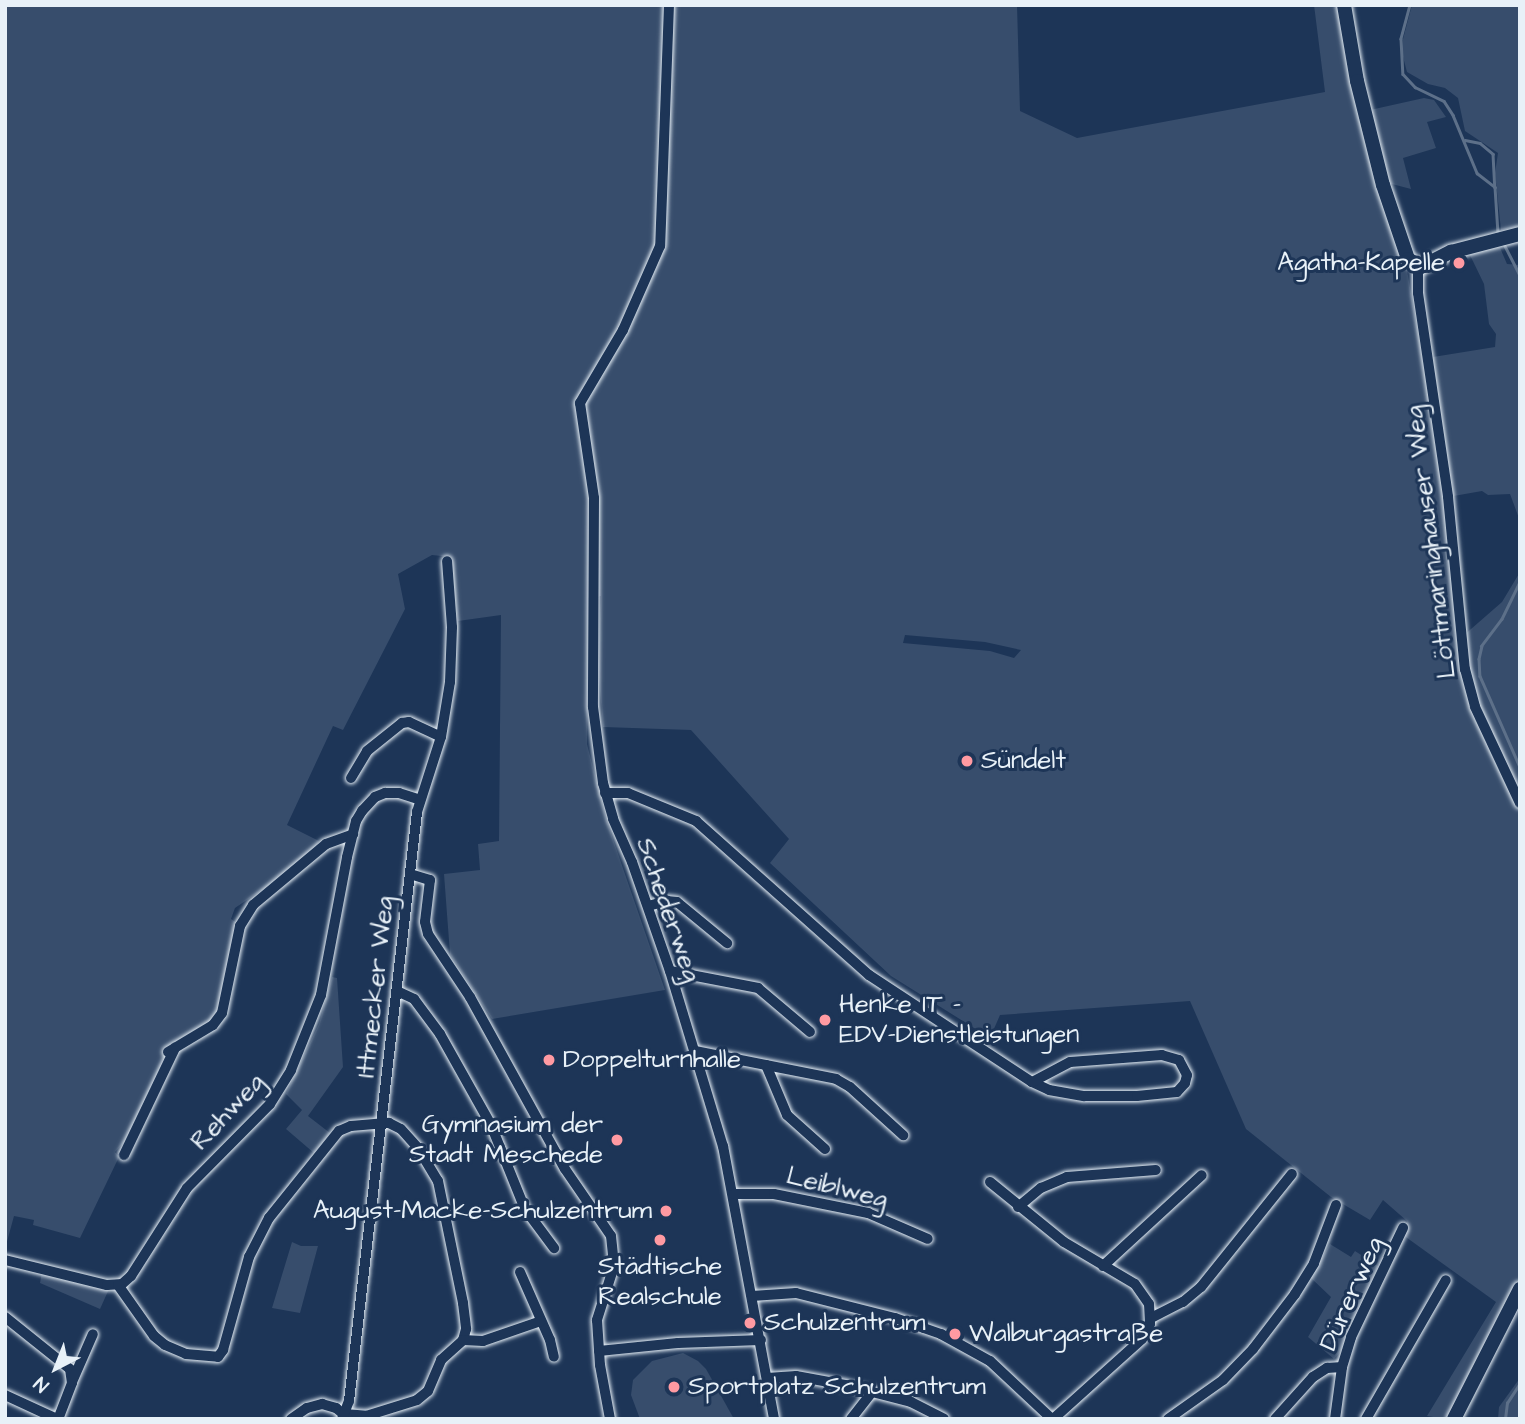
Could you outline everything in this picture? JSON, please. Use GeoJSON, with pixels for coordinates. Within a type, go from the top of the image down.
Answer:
{"type":"FeatureCollection","features":[{"type":"Feature","properties":{"kind":"street","name":"Schederweg"},"geometry":{"type":"LineString","coordinates":[[668,5],[660,246],[642,294],[611,352],[583,394],[580,408],[594,498],[593,707],[605,793],[670,971],[734,1194],[774,1419]]}},
{"type":"Feature","properties":{"kind":"street"},"geometry":{"type":"LineString","coordinates":[[1344,5],[1357,81],[1383,185],[1408,259],[1418,266],[1451,252],[1520,234]]}},
{"type":"Feature","properties":{"kind":"street","name":"Löttmaringhauser Weg"},"geometry":{"type":"LineString","coordinates":[[1418,266],[1418,293],[1448,497],[1465,669],[1475,707],[1520,803]]}},
{"type":"Feature","properties":{"kind":"street","name":"Ittmecker Weg"},"geometry":{"type":"LineString","coordinates":[[345,1417],[420,800],[441,737],[451,664],[447,561]]}},
{"type":"Feature","properties":{"kind":"street"},"geometry":{"type":"LineString","coordinates":[[351,778],[367,751],[402,723],[409,722],[441,737]]}},
{"type":"Feature","properties":{"kind":"street","name":"Rehweg"},"geometry":{"type":"LineString","coordinates":[[118,1285],[138,1268],[198,1175],[270,1104],[291,1070],[321,995],[353,834],[362,811],[381,794],[394,793],[420,800]]}},
{"type":"Feature","properties":{"kind":"street"},"geometry":{"type":"LineString","coordinates":[[605,793],[628,793],[696,821],[869,975],[1032,1082],[1049,1090],[1084,1097],[1137,1096],[1177,1092],[1185,1083],[1186,1074],[1179,1060],[1162,1055],[1070,1062],[1032,1082]]}},
{"type":"Feature","properties":{"kind":"street"},"geometry":{"type":"LineString","coordinates":[[124,1155],[172,1050],[212,1026],[222,1013],[240,926],[253,905],[327,844],[338,837],[353,834]]}},
{"type":"Feature","properties":{"kind":"street"},"geometry":{"type":"LineString","coordinates":[[410,874],[430,880],[425,922],[428,934],[470,996],[565,1169],[605,1224],[614,1243],[613,1270],[598,1314],[599,1351],[610,1419]]}},
{"type":"Feature","properties":{"kind":"street"},"geometry":{"type":"LineString","coordinates":[[648,906],[670,900],[677,902],[727,943]]}},
{"type":"Feature","properties":{"kind":"street"},"geometry":{"type":"LineString","coordinates":[[670,971],[751,984],[795,1015],[810,1032]]}},
{"type":"Feature","properties":{"kind":"street"},"geometry":{"type":"LineString","coordinates":[[397,991],[414,999],[440,1034],[491,1125],[525,1209],[554,1248]]}},
{"type":"Feature","properties":{"kind":"street"},"geometry":{"type":"LineString","coordinates":[[695,1051],[840,1081],[903,1135]]}},
{"type":"Feature","properties":{"kind":"street"},"geometry":{"type":"LineString","coordinates":[[766,1065],[787,1115],[825,1149]]}},
{"type":"Feature","properties":{"kind":"street"},"geometry":{"type":"LineString","coordinates":[[5,1260],[86,1281],[118,1285],[146,1325],[165,1345],[186,1354],[218,1357],[223,1350],[249,1257],[267,1220],[335,1135],[351,1126],[382,1122],[398,1127],[411,1140],[438,1181],[463,1303],[466,1329],[463,1340],[441,1360],[429,1388],[417,1400],[366,1416],[345,1417],[322,1404],[307,1408],[291,1419]]}},
{"type":"Feature","properties":{"kind":"street"},"geometry":{"type":"LineString","coordinates":[[1018,1207],[1041,1188],[1067,1177],[1156,1170]]}},
{"type":"Feature","properties":{"kind":"street"},"geometry":{"type":"LineString","coordinates":[[1151,1318],[1183,1302],[1202,1287],[1292,1174]]}},
{"type":"Feature","properties":{"kind":"street"},"geometry":{"type":"LineString","coordinates":[[1104,1266],[1202,1175]]}},
{"type":"Feature","properties":{"kind":"street"},"geometry":{"type":"LineString","coordinates":[[752,1296],[776,1292],[802,1294],[908,1322],[952,1338],[992,1362],[1052,1419],[1138,1344],[1151,1318],[1149,1304],[1142,1290],[1064,1242],[989,1182]]}},
{"type":"Feature","properties":{"kind":"street","name":"Leiblweg"},"geometry":{"type":"LineString","coordinates":[[734,1194],[774,1194],[868,1213],[928,1239]]}},
{"type":"Feature","properties":{"kind":"street"},"geometry":{"type":"LineString","coordinates":[[1168,1419],[1223,1380],[1253,1349],[1295,1294],[1314,1263],[1336,1205]]}},
{"type":"Feature","properties":{"kind":"street","name":"Dürerweg"},"geometry":{"type":"LineString","coordinates":[[1335,1419],[1342,1367],[1363,1308],[1403,1228]]}},
{"type":"Feature","properties":{"kind":"street"},"geometry":{"type":"LineString","coordinates":[[520,1272],[554,1357]]}},
{"type":"Feature","properties":{"kind":"street"},"geometry":{"type":"LineString","coordinates":[[1366,1419],[1446,1280]]}},
{"type":"Feature","properties":{"kind":"street"},"geometry":{"type":"LineString","coordinates":[[1454,1419],[1520,1289]]}},
{"type":"Feature","properties":{"kind":"street"},"geometry":{"type":"LineString","coordinates":[[5,1317],[65,1362],[72,1373],[72,1382]]}},
{"type":"Feature","properties":{"kind":"street"},"geometry":{"type":"LineString","coordinates":[[463,1340],[484,1341],[541,1321]]}},
{"type":"Feature","properties":{"kind":"street"},"geometry":{"type":"LineString","coordinates":[[5,1395],[57,1419],[93,1334]]}},
{"type":"Feature","properties":{"kind":"street"},"geometry":{"type":"LineString","coordinates":[[599,1351],[678,1342],[761,1340]]}},
{"type":"Feature","properties":{"kind":"street"},"geometry":{"type":"LineString","coordinates":[[1275,1419],[1313,1377],[1327,1368],[1342,1367]]}},
{"type":"Feature","properties":{"kind":"street"},"geometry":{"type":"LineString","coordinates":[[767,1378],[803,1376],[911,1402],[937,1417]]}},
{"type":"Feature","properties":{"kind":"street"},"geometry":{"type":"LineString","coordinates":[[851,1419],[872,1392]]}},
{"type":"Feature","properties":{"kind":"shaded area"},"geometry":{"type":"Polygon","coordinates":[[[5,5],[1017,5],[1020,111],[1077,138],[1325,92],[1314,5],[1340,5],[1360,110],[1407,270],[1454,546],[1463,636],[1502,602],[1520,572],[1520,1278],[1446,1419],[1427,1416],[1496,1302],[1403,1235],[1407,1221],[1383,1200],[1370,1220],[1331,1197],[1246,1129],[1190,1001],[1000,1015],[990,1038],[891,976],[770,863],[789,839],[691,730],[603,727],[598,665],[601,596],[588,598],[587,744],[606,819],[665,990],[492,1019],[450,954],[444,874],[480,870],[478,844],[499,841],[501,615],[458,621],[451,557],[432,555],[398,574],[405,609],[343,730],[333,726],[287,825],[319,841],[306,860],[235,908],[231,919],[237,923],[218,1011],[212,1020],[163,1051],[168,1060],[131,1135],[115,1152],[119,1157],[80,1238],[33,1225],[34,1220],[14,1216],[5,1249],[5,5]],[[905,635],[903,643],[990,651],[1014,658],[1021,650],[985,642],[905,635]]]}},
{"type":"Feature","properties":{"kind":"shaded area"},"geometry":{"type":"Polygon","coordinates":[[[1412,5],[1520,5],[1520,226],[1501,230],[1495,173],[1498,153],[1465,131],[1458,98],[1445,88],[1428,84],[1407,72],[1402,53],[1403,39],[1412,5]]]}},
{"type":"Feature","properties":{"kind":"shaded area"},"geometry":{"type":"Polygon","coordinates":[[[1424,98],[1434,100],[1446,117],[1427,122],[1436,148],[1403,158],[1411,189],[1388,183],[1370,110],[1424,98]]]}},
{"type":"Feature","properties":{"kind":"shaded area"},"geometry":{"type":"Polygon","coordinates":[[[1498,243],[1507,264],[1520,265],[1520,521],[1510,494],[1488,495],[1482,491],[1448,497],[1433,357],[1495,347],[1496,334],[1489,324],[1484,284],[1469,253],[1498,243]]]}},
{"type":"Feature","properties":{"kind":"shaded area"},"geometry":{"type":"Polygon","coordinates":[[[332,977],[337,978],[343,1067],[308,1116],[330,1133],[314,1153],[286,1129],[302,1110],[286,1094],[319,1024],[332,977]]]}},
{"type":"Feature","properties":{"kind":"shaded area"},"geometry":{"type":"Polygon","coordinates":[[[292,1242],[301,1246],[318,1246],[300,1313],[272,1308],[292,1242]]]}},
{"type":"Feature","properties":{"kind":"shaded area"},"geometry":{"type":"Polygon","coordinates":[[[1330,1244],[1351,1257],[1355,1251],[1378,1266],[1341,1351],[1334,1359],[1308,1337],[1331,1297],[1311,1278],[1330,1244]]]}},
{"type":"Feature","properties":{"kind":"shaded area"},"geometry":{"type":"Polygon","coordinates":[[[42,1272],[109,1289],[100,1309],[40,1283],[42,1272]]]}},
{"type":"Feature","properties":{"kind":"shaded area","name":"Sportplatz Schulzentrum"},"geometry":{"type":"Polygon","coordinates":[[[683,1353],[706,1369],[734,1419],[640,1419],[631,1395],[633,1380],[652,1361],[683,1353]]]}},
{"type":"Feature","properties":{"kind":"shaded area"},"geometry":{"type":"Polygon","coordinates":[[[1520,1378],[1520,1419],[1498,1419],[1499,1407],[1520,1378]]]}},
{"type":"Feature","properties":{"kind":"waterway"},"geometry":{"type":"LineString","coordinates":[[1410,5],[1401,39],[1403,74],[1415,87],[1444,101],[1453,115],[1477,173],[1495,187],[1498,233]]}},
{"type":"Feature","properties":{"kind":"waterway"},"geometry":{"type":"LineString","coordinates":[[1465,140],[1480,143],[1493,154],[1495,187]]}},
{"type":"Feature","properties":{"kind":"waterway"},"geometry":{"type":"LineString","coordinates":[[1503,242],[1520,275]]}},
{"type":"Feature","properties":{"kind":"waterway"},"geometry":{"type":"LineString","coordinates":[[1520,582],[1502,619],[1482,646],[1479,659],[1480,676],[1520,767]]}},
{"type":"Feature","properties":{"kind":"waterway"},"geometry":{"type":"LineString","coordinates":[[1505,1419],[1507,1403],[1520,1383]]}},
{"type":"Feature","properties":{"kind":"place","name":"Agatha-Kapelle"},"geometry":{"type":"Point","coordinates":[1459,263]}},
{"type":"Feature","properties":{"kind":"place","name":"Sündelt"},"geometry":{"type":"Point","coordinates":[967,761]}},
{"type":"Feature","properties":{"kind":"place","name":"Henke IT - EDV-Dienstleistungen"},"geometry":{"type":"Point","coordinates":[825,1020]}},
{"type":"Feature","properties":{"kind":"place","name":"Doppelturnhalle"},"geometry":{"type":"Point","coordinates":[549,1060]}},
{"type":"Feature","properties":{"kind":"place","name":"Gymnasium der Stadt Meschede"},"geometry":{"type":"Point","coordinates":[617,1140]}},
{"type":"Feature","properties":{"kind":"place","name":"August-Macke-Schulzentrum"},"geometry":{"type":"Point","coordinates":[666,1211]}},
{"type":"Feature","properties":{"kind":"place","name":"Städtische Realschule"},"geometry":{"type":"Point","coordinates":[660,1240]}},
{"type":"Feature","properties":{"kind":"place","name":"Schulzentrum"},"geometry":{"type":"Point","coordinates":[750,1323]}},
{"type":"Feature","properties":{"kind":"place","name":"Walburgastraße"},"geometry":{"type":"Point","coordinates":[955,1334]}},
{"type":"Feature","properties":{"kind":"place","name":"Sportplatz Schulzentrum"},"geometry":{"type":"Point","coordinates":[674,1387]}}]}
